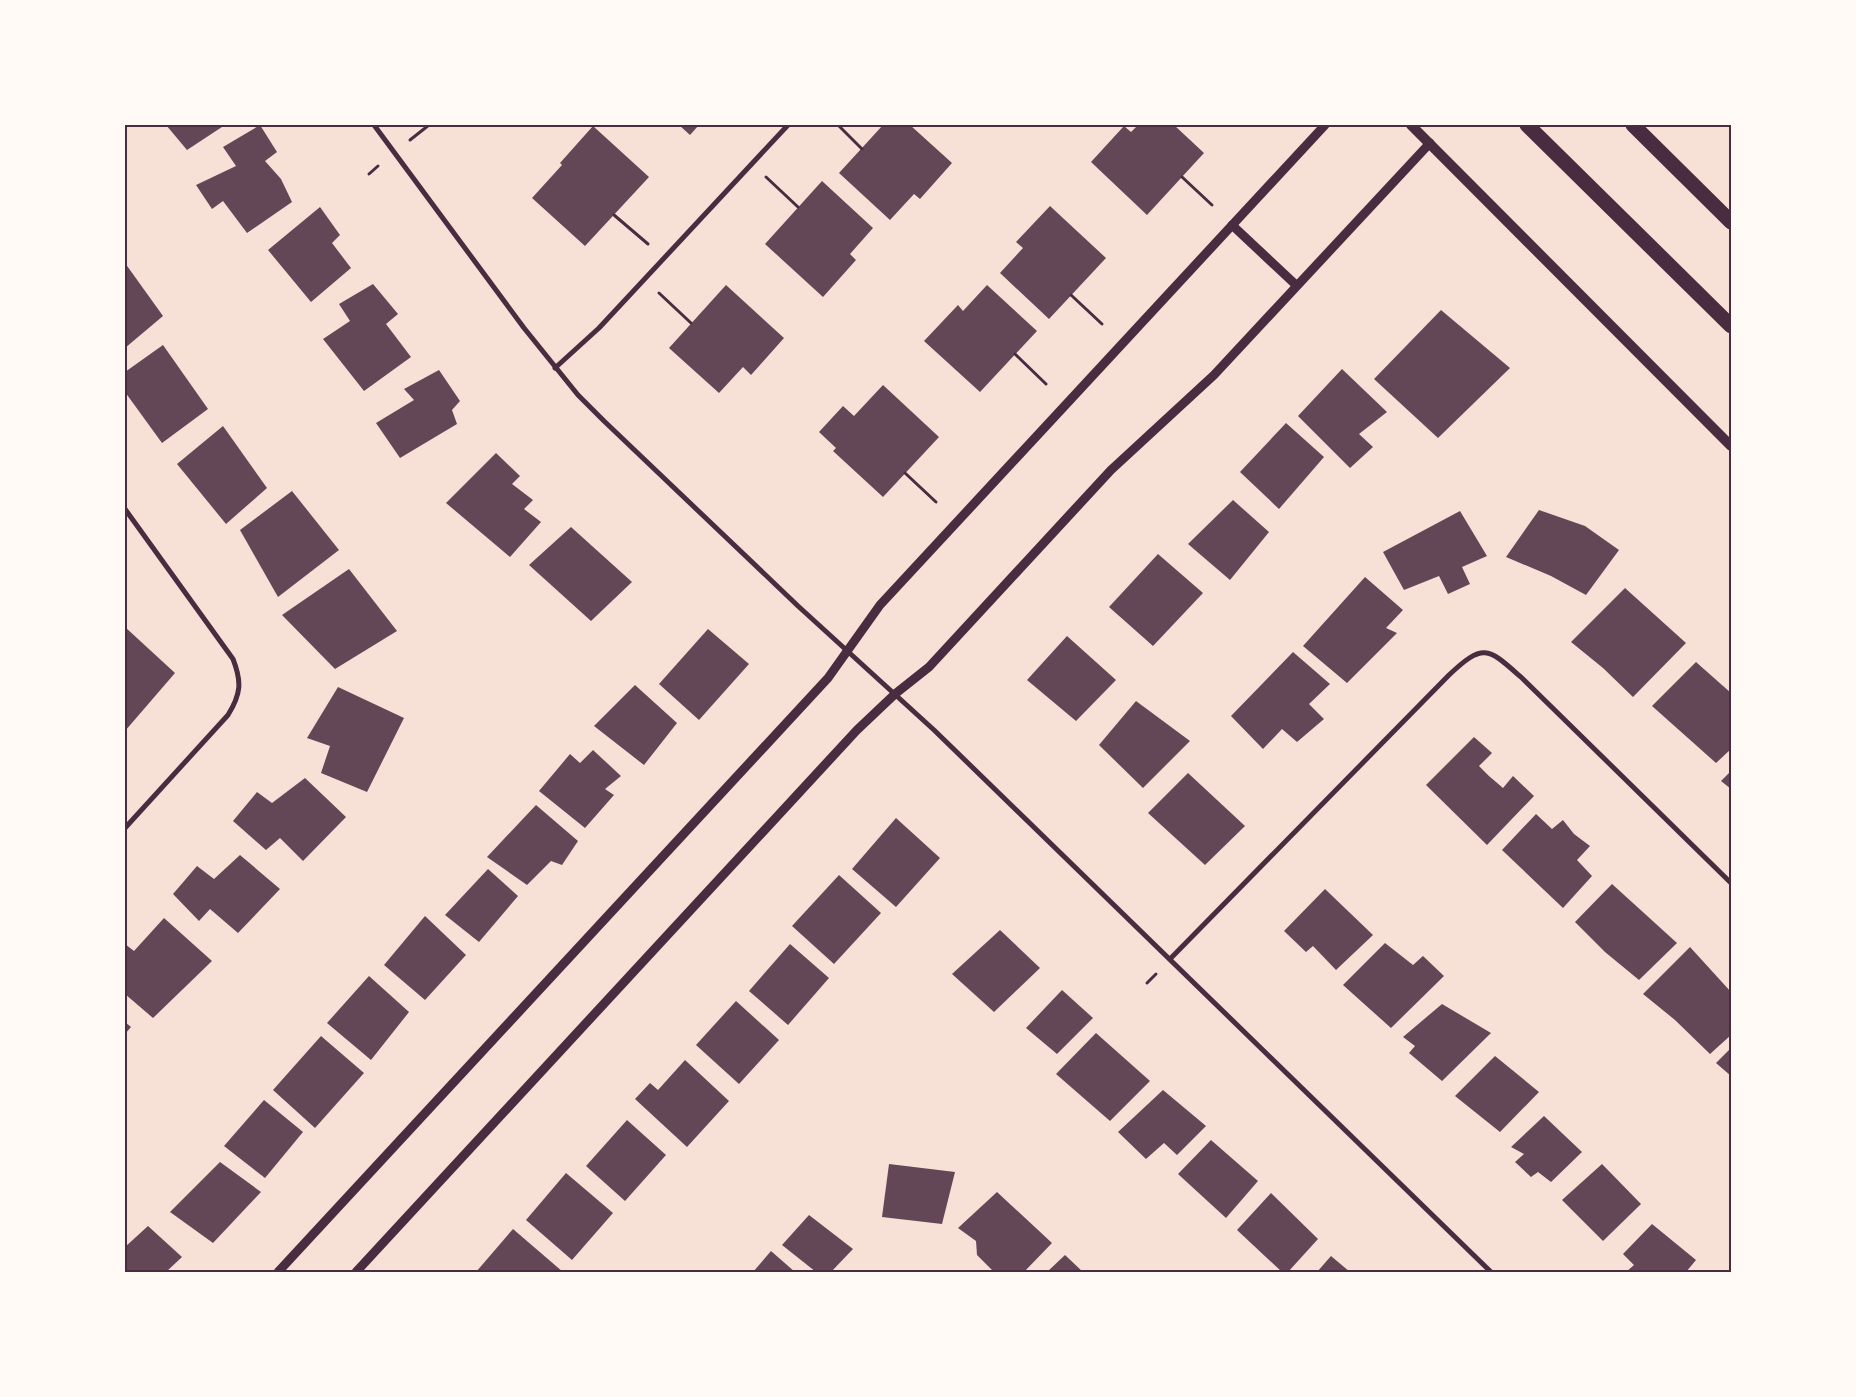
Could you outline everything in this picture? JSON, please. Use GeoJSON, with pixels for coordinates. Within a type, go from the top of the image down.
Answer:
{"type":"FeatureCollection","features":[{"type":"Feature","properties":{"kind":"highway"},"geometry":{"type":"LineString","coordinates":[[1527,125],[1731,326]]}},
{"type":"Feature","properties":{"kind":"highway"},"geometry":{"type":"LineString","coordinates":[[1633,125],[1731,222]]}},
{"type":"Feature","properties":{"kind":"main road"},"geometry":{"type":"LineString","coordinates":[[1411,125],[1731,446]]}},
{"type":"Feature","properties":{"kind":"street"},"geometry":{"type":"LineString","coordinates":[[374,125],[555,368],[604,421],[896,694],[1490,1272]]}},
{"type":"Feature","properties":{"kind":"street"},"geometry":{"type":"LineString","coordinates":[[555,368],[599,328],[788,125]]}},
{"type":"Feature","properties":{"kind":"street"},"geometry":{"type":"LineString","coordinates":[[278,1272],[828,678],[880,605],[1325,125]]}},
{"type":"Feature","properties":{"kind":"street"},"geometry":{"type":"LineString","coordinates":[[356,1272],[857,730],[929,667],[1111,470],[1214,375],[1430,143]]}},
{"type":"Feature","properties":{"kind":"street"},"geometry":{"type":"LineString","coordinates":[[1232,225],[1296,285]]}},
{"type":"Feature","properties":{"kind":"street"},"geometry":{"type":"LineString","coordinates":[[125,509],[233,658],[240,684],[237,700],[224,721],[125,828]]}},
{"type":"Feature","properties":{"kind":"street"},"geometry":{"type":"LineString","coordinates":[[1170,959],[1449,675],[1473,655],[1483,651],[1495,656],[1522,678],[1731,883]]}},
{"type":"Feature","properties":{"kind":"path"},"geometry":{"type":"LineString","coordinates":[[838,125],[862,149]]}},
{"type":"Feature","properties":{"kind":"path"},"geometry":{"type":"LineString","coordinates":[[752,163],[798,207]]}},
{"type":"Feature","properties":{"kind":"path"},"geometry":{"type":"LineString","coordinates":[[1182,177],[1212,204]]}},
{"type":"Feature","properties":{"kind":"path"},"geometry":{"type":"LineString","coordinates":[[614,215],[664,258]]}},
{"type":"Feature","properties":{"kind":"path"},"geometry":{"type":"LineString","coordinates":[[644,279],[691,323]]}},
{"type":"Feature","properties":{"kind":"path"},"geometry":{"type":"LineString","coordinates":[[1071,295],[1102,324]]}},
{"type":"Feature","properties":{"kind":"path"},"geometry":{"type":"LineString","coordinates":[[1015,354],[1046,384]]}},
{"type":"Feature","properties":{"kind":"path"},"geometry":{"type":"LineString","coordinates":[[905,473],[936,502]]}},
{"type":"Feature","properties":{"kind":"building"},"geometry":{"type":"Polygon","coordinates":[[[166,125],[225,125],[187,150],[166,125]]]}},
{"type":"Feature","properties":{"kind":"building"},"geometry":{"type":"Polygon","coordinates":[[[260,125],[277,152],[265,161],[281,179],[292,202],[247,233],[223,201],[212,209],[196,185],[236,166],[223,147],[260,125]]]}},
{"type":"Feature","properties":{"kind":"building"},"geometry":{"type":"Polygon","coordinates":[[[679,125],[699,125],[690,135],[679,125]]]}},
{"type":"Feature","properties":{"kind":"building"},"geometry":{"type":"Polygon","coordinates":[[[883,125],[910,125],[952,163],[920,199],[914,194],[890,220],[839,173],[883,125]]]}},
{"type":"Feature","properties":{"kind":"building"},"geometry":{"type":"Polygon","coordinates":[[[1138,125],[1174,125],[1204,153],[1147,215],[1091,162],[1124,126],[1131,132],[1138,125]]]}},
{"type":"Feature","properties":{"kind":"building"},"geometry":{"type":"Polygon","coordinates":[[[593,126],[649,177],[585,246],[532,198],[562,165],[560,163],[593,126]]]}},
{"type":"Feature","properties":{"kind":"building"},"geometry":{"type":"Polygon","coordinates":[[[822,181],[873,228],[850,254],[856,260],[823,297],[765,244],[822,181]]]}},
{"type":"Feature","properties":{"kind":"building"},"geometry":{"type":"Polygon","coordinates":[[[1050,206],[1106,258],[1049,319],[1000,273],[1023,248],[1016,242],[1050,206]]]}},
{"type":"Feature","properties":{"kind":"building"},"geometry":{"type":"Polygon","coordinates":[[[320,207],[340,235],[332,243],[351,268],[311,302],[268,250],[320,207]]]}},
{"type":"Feature","properties":{"kind":"building"},"geometry":{"type":"Polygon","coordinates":[[[125,263],[163,316],[125,348],[125,263]]]}},
{"type":"Feature","properties":{"kind":"building"},"geometry":{"type":"Polygon","coordinates":[[[373,284],[398,314],[386,324],[411,357],[364,391],[323,339],[350,321],[339,304],[373,284]]]}},
{"type":"Feature","properties":{"kind":"building"},"geometry":{"type":"Polygon","coordinates":[[[726,285],[784,338],[751,375],[743,367],[719,393],[669,348],[726,285]]]}},
{"type":"Feature","properties":{"kind":"building"},"geometry":{"type":"Polygon","coordinates":[[[987,285],[1037,331],[980,392],[924,341],[958,305],[963,311],[987,285]]]}},
{"type":"Feature","properties":{"kind":"building"},"geometry":{"type":"Polygon","coordinates":[[[1441,310],[1510,368],[1438,438],[1374,379],[1441,310]]]}},
{"type":"Feature","properties":{"kind":"building"},"geometry":{"type":"Polygon","coordinates":[[[163,345],[208,409],[162,443],[125,392],[125,372],[163,345]]]}},
{"type":"Feature","properties":{"kind":"building"},"geometry":{"type":"Polygon","coordinates":[[[1342,369],[1387,412],[1359,434],[1373,447],[1350,468],[1298,416],[1342,369]]]}},
{"type":"Feature","properties":{"kind":"building"},"geometry":{"type":"Polygon","coordinates":[[[439,370],[460,401],[452,410],[457,424],[400,458],[376,423],[414,400],[404,389],[439,370]]]}},
{"type":"Feature","properties":{"kind":"building"},"geometry":{"type":"Polygon","coordinates":[[[883,385],[939,437],[883,497],[833,451],[836,448],[819,432],[843,406],[854,416],[883,385]]]}},
{"type":"Feature","properties":{"kind":"building"},"geometry":{"type":"Polygon","coordinates":[[[1286,423],[1324,457],[1279,509],[1240,472],[1286,423]]]}},
{"type":"Feature","properties":{"kind":"building"},"geometry":{"type":"Polygon","coordinates":[[[223,426],[267,488],[226,524],[177,464],[223,426]]]}},
{"type":"Feature","properties":{"kind":"building"},"geometry":{"type":"Polygon","coordinates":[[[496,453],[520,476],[512,484],[533,500],[524,509],[541,522],[510,557],[446,503],[496,453]]]}},
{"type":"Feature","properties":{"kind":"building"},"geometry":{"type":"Polygon","coordinates":[[[292,491],[339,550],[278,597],[240,530],[292,491]]]}},
{"type":"Feature","properties":{"kind":"building"},"geometry":{"type":"Polygon","coordinates":[[[1233,500],[1269,532],[1230,580],[1188,544],[1233,500]]]}},
{"type":"Feature","properties":{"kind":"building"},"geometry":{"type":"Polygon","coordinates":[[[1539,510],[1585,526],[1619,550],[1586,595],[1551,576],[1506,557],[1539,510]]]}},
{"type":"Feature","properties":{"kind":"building"},"geometry":{"type":"Polygon","coordinates":[[[1460,511],[1487,556],[1462,567],[1470,584],[1448,594],[1439,576],[1404,590],[1383,552],[1460,511]]]}},
{"type":"Feature","properties":{"kind":"building"},"geometry":{"type":"Polygon","coordinates":[[[571,527],[632,582],[591,621],[529,565],[571,527]]]}},
{"type":"Feature","properties":{"kind":"building"},"geometry":{"type":"Polygon","coordinates":[[[1158,554],[1203,593],[1153,646],[1109,607],[1158,554]]]}},
{"type":"Feature","properties":{"kind":"building"},"geometry":{"type":"Polygon","coordinates":[[[349,569],[397,631],[335,669],[282,615],[349,569]]]}},
{"type":"Feature","properties":{"kind":"building"},"geometry":{"type":"Polygon","coordinates":[[[1365,577],[1403,610],[1386,628],[1397,633],[1347,683],[1303,646],[1365,577]]]}},
{"type":"Feature","properties":{"kind":"building"},"geometry":{"type":"Polygon","coordinates":[[[1625,588],[1686,643],[1633,697],[1603,668],[1571,642],[1625,588]]]}},
{"type":"Feature","properties":{"kind":"building"},"geometry":{"type":"Polygon","coordinates":[[[125,627],[175,673],[125,731],[125,627]]]}},
{"type":"Feature","properties":{"kind":"building"},"geometry":{"type":"Polygon","coordinates":[[[708,629],[749,664],[699,720],[659,684],[708,629]]]}},
{"type":"Feature","properties":{"kind":"building"},"geometry":{"type":"Polygon","coordinates":[[[1067,636],[1116,680],[1076,721],[1027,680],[1067,636]]]}},
{"type":"Feature","properties":{"kind":"building"},"geometry":{"type":"Polygon","coordinates":[[[1293,652],[1330,684],[1309,704],[1324,719],[1297,742],[1282,729],[1263,749],[1231,716],[1293,652]]]}},
{"type":"Feature","properties":{"kind":"building"},"geometry":{"type":"Polygon","coordinates":[[[1696,662],[1731,693],[1731,749],[1716,763],[1652,706],[1696,662]]]}},
{"type":"Feature","properties":{"kind":"building"},"geometry":{"type":"Polygon","coordinates":[[[635,685],[677,723],[644,765],[594,726],[635,685]]]}},
{"type":"Feature","properties":{"kind":"building"},"geometry":{"type":"Polygon","coordinates":[[[338,687],[404,718],[367,792],[321,773],[330,746],[307,738],[338,687]]]}},
{"type":"Feature","properties":{"kind":"building"},"geometry":{"type":"Polygon","coordinates":[[[1136,701],[1190,741],[1143,788],[1099,745],[1136,701]]]}},
{"type":"Feature","properties":{"kind":"building"},"geometry":{"type":"Polygon","coordinates":[[[1474,737],[1492,753],[1479,766],[1489,776],[1503,788],[1513,776],[1534,796],[1487,845],[1426,785],[1474,737]]]}},
{"type":"Feature","properties":{"kind":"building"},"geometry":{"type":"Polygon","coordinates":[[[593,750],[621,776],[605,789],[614,795],[585,828],[539,791],[570,754],[580,763],[593,750]]]}},
{"type":"Feature","properties":{"kind":"building"},"geometry":{"type":"Polygon","coordinates":[[[1731,771],[1731,789],[1721,781],[1731,771]]]}},
{"type":"Feature","properties":{"kind":"building"},"geometry":{"type":"Polygon","coordinates":[[[1188,773],[1245,826],[1205,865],[1148,813],[1188,773]]]}},
{"type":"Feature","properties":{"kind":"building"},"geometry":{"type":"Polygon","coordinates":[[[305,778],[346,817],[303,861],[280,838],[266,850],[233,821],[257,792],[272,803],[305,778]]]}},
{"type":"Feature","properties":{"kind":"building"},"geometry":{"type":"Polygon","coordinates":[[[536,805],[578,841],[562,865],[551,861],[527,885],[487,857],[536,805]]]}},
{"type":"Feature","properties":{"kind":"building"},"geometry":{"type":"Polygon","coordinates":[[[1536,814],[1552,829],[1563,820],[1574,834],[1590,846],[1577,860],[1592,876],[1563,908],[1502,850],[1536,814]]]}},
{"type":"Feature","properties":{"kind":"building"},"geometry":{"type":"Polygon","coordinates":[[[896,818],[940,858],[896,907],[852,869],[896,818]]]}},
{"type":"Feature","properties":{"kind":"building"},"geometry":{"type":"Polygon","coordinates":[[[240,855],[280,889],[238,933],[210,909],[199,921],[173,894],[197,866],[214,879],[240,855]]]}},
{"type":"Feature","properties":{"kind":"building"},"geometry":{"type":"Polygon","coordinates":[[[488,869],[518,896],[479,942],[445,915],[488,869]]]}},
{"type":"Feature","properties":{"kind":"building"},"geometry":{"type":"Polygon","coordinates":[[[839,875],[881,913],[834,964],[792,926],[839,875]]]}},
{"type":"Feature","properties":{"kind":"building"},"geometry":{"type":"Polygon","coordinates":[[[1612,884],[1677,943],[1639,980],[1605,952],[1575,922],[1612,884]]]}},
{"type":"Feature","properties":{"kind":"building"},"geometry":{"type":"Polygon","coordinates":[[[1325,889],[1373,935],[1336,970],[1313,946],[1306,952],[1284,931],[1325,889]]]}},
{"type":"Feature","properties":{"kind":"building"},"geometry":{"type":"Polygon","coordinates":[[[425,916],[466,955],[425,1000],[384,965],[425,916]]]}},
{"type":"Feature","properties":{"kind":"building"},"geometry":{"type":"Polygon","coordinates":[[[164,918],[212,961],[153,1018],[125,994],[125,944],[134,951],[164,918]]]}},
{"type":"Feature","properties":{"kind":"building"},"geometry":{"type":"Polygon","coordinates":[[[1000,930],[1040,968],[994,1012],[952,974],[1000,930]]]}},
{"type":"Feature","properties":{"kind":"building"},"geometry":{"type":"Polygon","coordinates":[[[1385,943],[1413,965],[1423,956],[1444,976],[1391,1028],[1343,985],[1385,943]]]}},
{"type":"Feature","properties":{"kind":"building"},"geometry":{"type":"Polygon","coordinates":[[[790,944],[829,978],[788,1025],[749,991],[790,944]]]}},
{"type":"Feature","properties":{"kind":"building"},"geometry":{"type":"Polygon","coordinates":[[[1690,947],[1731,992],[1731,1035],[1710,1054],[1675,1020],[1643,994],[1690,947]]]}},
{"type":"Feature","properties":{"kind":"building"},"geometry":{"type":"Polygon","coordinates":[[[369,976],[409,1012],[371,1060],[327,1023],[369,976]]]}},
{"type":"Feature","properties":{"kind":"building"},"geometry":{"type":"Polygon","coordinates":[[[1062,990],[1093,1018],[1057,1054],[1026,1028],[1062,990]]]}},
{"type":"Feature","properties":{"kind":"building"},"geometry":{"type":"Polygon","coordinates":[[[736,1001],[779,1040],[739,1084],[696,1045],[736,1001]]]}},
{"type":"Feature","properties":{"kind":"building"},"geometry":{"type":"Polygon","coordinates":[[[1442,1004],[1491,1033],[1442,1081],[1409,1053],[1415,1046],[1403,1037],[1442,1004]]]}},
{"type":"Feature","properties":{"kind":"building"},"geometry":{"type":"Polygon","coordinates":[[[125,1022],[131,1027],[125,1034],[125,1022]]]}},
{"type":"Feature","properties":{"kind":"building"},"geometry":{"type":"Polygon","coordinates":[[[1096,1033],[1150,1081],[1110,1121],[1056,1074],[1096,1033]]]}},
{"type":"Feature","properties":{"kind":"building"},"geometry":{"type":"Polygon","coordinates":[[[321,1036],[364,1073],[315,1128],[273,1090],[321,1036]]]}},
{"type":"Feature","properties":{"kind":"building"},"geometry":{"type":"Polygon","coordinates":[[[1731,1048],[1731,1076],[1716,1063],[1731,1048]]]}},
{"type":"Feature","properties":{"kind":"building"},"geometry":{"type":"Polygon","coordinates":[[[1495,1056],[1539,1092],[1500,1132],[1455,1096],[1495,1056]]]}},
{"type":"Feature","properties":{"kind":"building"},"geometry":{"type":"Polygon","coordinates":[[[685,1060],[729,1101],[687,1147],[635,1099],[650,1083],[658,1090],[685,1060]]]}},
{"type":"Feature","properties":{"kind":"building"},"geometry":{"type":"Polygon","coordinates":[[[1163,1090],[1206,1126],[1177,1155],[1164,1143],[1146,1159],[1118,1132],[1163,1090]]]}},
{"type":"Feature","properties":{"kind":"building"},"geometry":{"type":"Polygon","coordinates":[[[264,1100],[303,1132],[265,1178],[224,1146],[264,1100]]]}},
{"type":"Feature","properties":{"kind":"building"},"geometry":{"type":"Polygon","coordinates":[[[1544,1116],[1582,1152],[1551,1182],[1538,1172],[1531,1177],[1515,1162],[1524,1154],[1511,1147],[1544,1116]]]}},
{"type":"Feature","properties":{"kind":"building"},"geometry":{"type":"Polygon","coordinates":[[[627,1120],[666,1155],[625,1201],[586,1166],[627,1120]]]}},
{"type":"Feature","properties":{"kind":"building"},"geometry":{"type":"Polygon","coordinates":[[[1211,1140],[1258,1181],[1226,1218],[1178,1174],[1211,1140]]]}},
{"type":"Feature","properties":{"kind":"building"},"geometry":{"type":"Polygon","coordinates":[[[220,1162],[261,1192],[213,1243],[170,1212],[220,1162]]]}},
{"type":"Feature","properties":{"kind":"building"},"geometry":{"type":"Polygon","coordinates":[[[889,1164],[955,1172],[942,1224],[882,1217],[889,1164]]]}},
{"type":"Feature","properties":{"kind":"building"},"geometry":{"type":"Polygon","coordinates":[[[1602,1164],[1641,1204],[1603,1241],[1562,1200],[1602,1164]]]}},
{"type":"Feature","properties":{"kind":"building"},"geometry":{"type":"Polygon","coordinates":[[[566,1173],[613,1213],[572,1260],[526,1220],[566,1173]]]}},
{"type":"Feature","properties":{"kind":"building"},"geometry":{"type":"Polygon","coordinates":[[[997,1192],[1052,1243],[1024,1272],[994,1272],[977,1255],[976,1241],[958,1228],[997,1192]]]}},
{"type":"Feature","properties":{"kind":"building"},"geometry":{"type":"Polygon","coordinates":[[[1271,1193],[1318,1239],[1288,1272],[1282,1272],[1237,1230],[1271,1193]]]}},
{"type":"Feature","properties":{"kind":"building"},"geometry":{"type":"Polygon","coordinates":[[[809,1215],[853,1249],[831,1272],[816,1272],[782,1245],[809,1215]]]}},
{"type":"Feature","properties":{"kind":"building"},"geometry":{"type":"Polygon","coordinates":[[[1652,1224],[1696,1260],[1686,1272],[1626,1272],[1634,1265],[1623,1254],[1652,1224]]]}},
{"type":"Feature","properties":{"kind":"building"},"geometry":{"type":"Polygon","coordinates":[[[148,1226],[182,1257],[166,1272],[125,1272],[125,1247],[148,1226]]]}},
{"type":"Feature","properties":{"kind":"building"},"geometry":{"type":"Polygon","coordinates":[[[513,1229],[563,1272],[476,1272],[513,1229]]]}},
{"type":"Feature","properties":{"kind":"building"},"geometry":{"type":"Polygon","coordinates":[[[771,1251],[795,1272],[753,1272],[771,1251]]]}},
{"type":"Feature","properties":{"kind":"building"},"geometry":{"type":"Polygon","coordinates":[[[1065,1255],[1083,1272],[1047,1272],[1065,1255]]]}},
{"type":"Feature","properties":{"kind":"building"},"geometry":{"type":"Polygon","coordinates":[[[1331,1256],[1350,1272],[1317,1272],[1331,1256]]]}}]}
